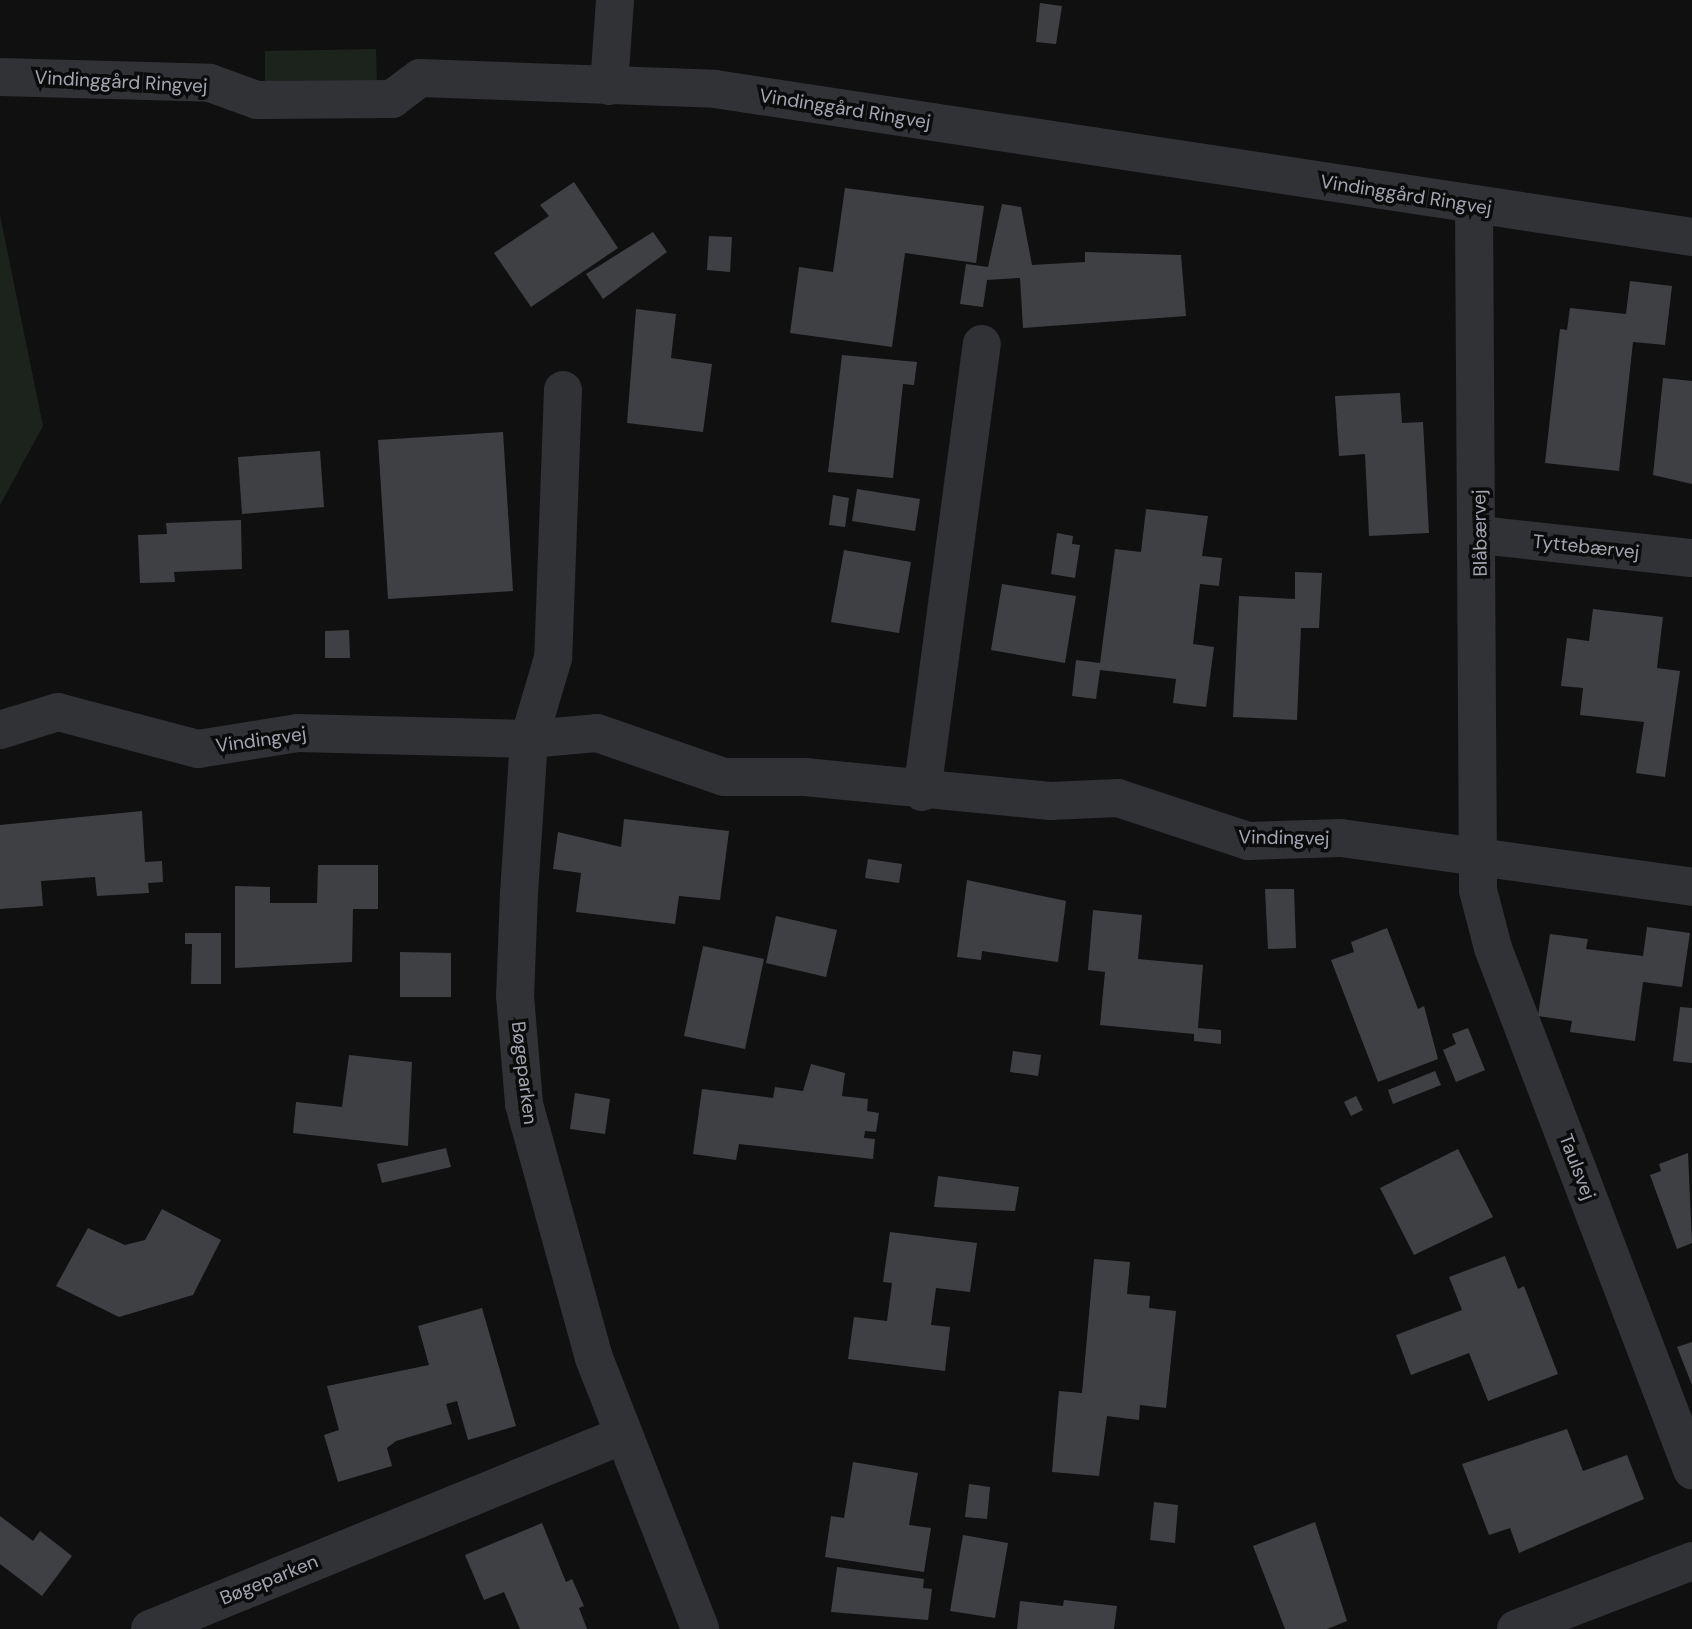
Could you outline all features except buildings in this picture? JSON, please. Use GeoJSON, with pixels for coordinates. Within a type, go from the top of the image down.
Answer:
{"type":"FeatureCollection","features":[{"type":"Feature","properties":{"kind":"street"},"geometry":{"type":"LineString","coordinates":[[609,86],[615,0]]}},
{"type":"Feature","properties":{"kind":"street","name":"Vindinggård Ringvej"},"geometry":{"type":"LineString","coordinates":[[0,77],[210,83],[257,100],[392,99],[420,78],[715,89],[1692,237]]}},
{"type":"Feature","properties":{"kind":"street","name":"Blåbærvej"},"geometry":{"type":"LineString","coordinates":[[1474,206],[1480,536],[1479,860]]}},
{"type":"Feature","properties":{"kind":"street"},"geometry":{"type":"LineString","coordinates":[[922,792],[982,344]]}},
{"type":"Feature","properties":{"kind":"street"},"geometry":{"type":"LineString","coordinates":[[529,739],[553,658],[563,390]]}},
{"type":"Feature","properties":{"kind":"street","name":"Tyttebærvej"},"geometry":{"type":"LineString","coordinates":[[1480,536],[1692,558]]}},
{"type":"Feature","properties":{"kind":"street","name":"Vindingvej"},"geometry":{"type":"LineString","coordinates":[[0,730],[58,712],[198,750],[298,733],[529,739],[597,733],[724,777],[805,776],[922,792],[1050,801],[1118,798],[1248,841],[1341,838],[1479,860],[1692,887]]}},
{"type":"Feature","properties":{"kind":"street","name":"Bøgeparken"},"geometry":{"type":"LineString","coordinates":[[529,739],[515,996],[524,1104],[621,1436],[700,1629]]}},
{"type":"Feature","properties":{"kind":"street","name":"Taulsvej"},"geometry":{"type":"LineString","coordinates":[[1479,860],[1478,890],[1493,948],[1692,1470]]}},
{"type":"Feature","properties":{"kind":"street","name":"Bøgeparken"},"geometry":{"type":"LineString","coordinates":[[150,1629],[621,1436]]}},
{"type":"Feature","properties":{"kind":"street"},"geometry":{"type":"LineString","coordinates":[[1516,1629],[1692,1561]]}},
{"type":"Feature","properties":{"kind":"shaded area"},"geometry":{"type":"Polygon","coordinates":[[[376,49],[377,84],[265,86],[265,51],[376,49]]]}},
{"type":"Feature","properties":{"kind":"shaded area"},"geometry":{"type":"Polygon","coordinates":[[[0,215],[43,426],[0,505],[0,215]]]}}]}
